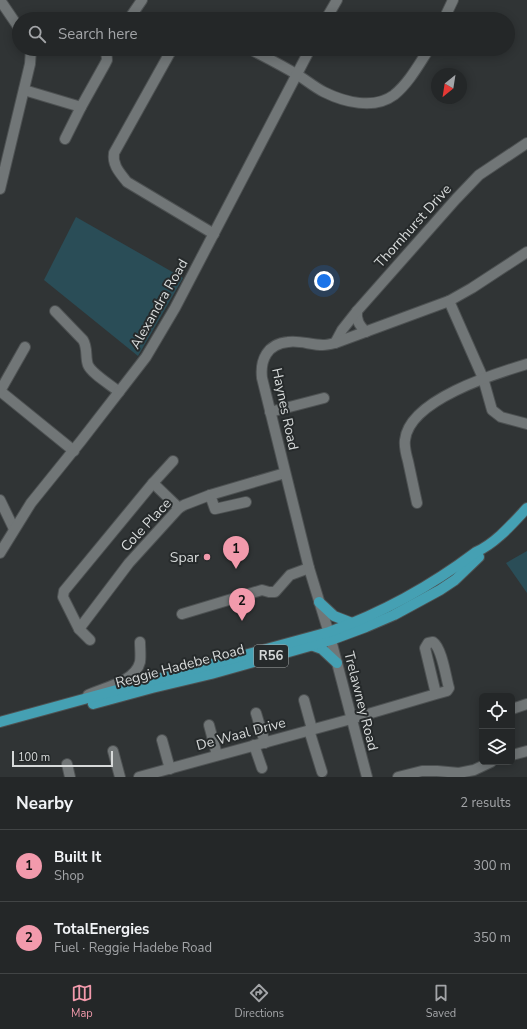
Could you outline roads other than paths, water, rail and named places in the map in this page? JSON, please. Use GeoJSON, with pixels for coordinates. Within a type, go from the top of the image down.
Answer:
{"type":"FeatureCollection","features":[{"type":"Feature","properties":{"kind":"main road","name":"Reggie Hadebe Road"},"geometry":{"type":"LineString","coordinates":[[0,728],[211,674],[311,646],[421,589],[476,552],[485,548],[512,525],[527,508]]}},
{"type":"Feature","properties":{"kind":"main road","name":"Reggie Hadebe Road"},"geometry":{"type":"LineString","coordinates":[[0,722],[80,701],[150,680],[330,636],[379,622],[426,598],[454,580],[480,556],[485,548]]}},
{"type":"Feature","properties":{"kind":"main road"},"geometry":{"type":"LineString","coordinates":[[319,602],[334,616],[352,624]]}},
{"type":"Feature","properties":{"kind":"main road"},"geometry":{"type":"LineString","coordinates":[[311,646],[322,650],[337,663]]}},
{"type":"Feature","properties":{"kind":"street"},"geometry":{"type":"LineString","coordinates":[[0,0],[12,18]]}},
{"type":"Feature","properties":{"kind":"street"},"geometry":{"type":"LineString","coordinates":[[133,12],[142,0]]}},
{"type":"Feature","properties":{"kind":"street"},"geometry":{"type":"LineString","coordinates":[[330,12],[337,0]]}},
{"type":"Feature","properties":{"kind":"street"},"geometry":{"type":"LineString","coordinates":[[447,12],[452,0]]}},
{"type":"Feature","properties":{"kind":"street"},"geometry":{"type":"LineString","coordinates":[[0,189],[31,56]]}},
{"type":"Feature","properties":{"kind":"street"},"geometry":{"type":"LineString","coordinates":[[65,140],[107,60],[107,56]]}},
{"type":"Feature","properties":{"kind":"street"},"geometry":{"type":"LineString","coordinates":[[168,56],[114,153],[114,162],[117,169],[127,182],[214,234]]}},
{"type":"Feature","properties":{"kind":"street"},"geometry":{"type":"LineString","coordinates":[[263,56],[296,74],[324,92],[362,104],[379,102],[394,95],[408,80],[424,56]]}},
{"type":"Feature","properties":{"kind":"street","name":"Alexandra Road"},"geometry":{"type":"LineString","coordinates":[[0,553],[14,528],[31,503],[74,451],[146,357],[172,314],[306,56]]}},
{"type":"Feature","properties":{"kind":"street"},"geometry":{"type":"LineString","coordinates":[[24,90],[81,107]]}},
{"type":"Feature","properties":{"kind":"street","name":"Thornhurst Drive"},"geometry":{"type":"LineString","coordinates":[[335,343],[342,330],[358,311],[479,174],[527,143]]}},
{"type":"Feature","properties":{"kind":"street","name":"Haynes Road"},"geometry":{"type":"LineString","coordinates":[[330,636],[309,568],[270,412],[262,378],[261,368],[263,358],[276,345],[287,342],[323,345],[335,343],[449,301],[472,288],[527,252]]}},
{"type":"Feature","properties":{"kind":"street"},"geometry":{"type":"LineString","coordinates":[[449,301],[483,378],[489,403],[494,412],[501,417],[527,424]]}},
{"type":"Feature","properties":{"kind":"street"},"geometry":{"type":"LineString","coordinates":[[55,311],[83,340],[86,346],[89,366],[92,371],[119,392]]}},
{"type":"Feature","properties":{"kind":"street"},"geometry":{"type":"LineString","coordinates":[[358,311],[356,317],[359,324],[366,332]]}},
{"type":"Feature","properties":{"kind":"street"},"geometry":{"type":"LineString","coordinates":[[24,346],[0,391],[74,451]]}},
{"type":"Feature","properties":{"kind":"street"},"geometry":{"type":"LineString","coordinates":[[417,503],[404,445],[408,428],[436,401],[483,378],[527,364]]}},
{"type":"Feature","properties":{"kind":"street"},"geometry":{"type":"LineString","coordinates":[[270,412],[324,398]]}},
{"type":"Feature","properties":{"kind":"street"},"geometry":{"type":"LineString","coordinates":[[90,640],[79,629],[63,597],[64,590],[173,461]]}},
{"type":"Feature","properties":{"kind":"street","name":"Cole Place"},"geometry":{"type":"LineString","coordinates":[[79,629],[129,563],[179,508],[210,495],[285,473]]}},
{"type":"Feature","properties":{"kind":"street"},"geometry":{"type":"LineString","coordinates":[[153,483],[179,508]]}},
{"type":"Feature","properties":{"kind":"street"},"geometry":{"type":"LineString","coordinates":[[210,495],[215,509],[246,502]]}},
{"type":"Feature","properties":{"kind":"street"},"geometry":{"type":"LineString","coordinates":[[0,500],[14,528]]}},
{"type":"Feature","properties":{"kind":"street"},"geometry":{"type":"LineString","coordinates":[[182,614],[262,590],[275,592],[290,575],[309,568]]}},
{"type":"Feature","properties":{"kind":"street","name":"Trelawney Road"},"geometry":{"type":"LineString","coordinates":[[330,636],[367,777]]}},
{"type":"Feature","properties":{"kind":"street"},"geometry":{"type":"LineString","coordinates":[[80,701],[99,690],[129,678],[137,669],[140,661],[140,642]]}},
{"type":"Feature","properties":{"kind":"street","name":"De Waal Drive"},"geometry":{"type":"LineString","coordinates":[[139,777],[158,775],[170,769],[217,755],[265,743],[436,694]]}},
{"type":"Feature","properties":{"kind":"street"},"geometry":{"type":"LineString","coordinates":[[304,700],[322,772]]}},
{"type":"Feature","properties":{"kind":"street"},"geometry":{"type":"LineString","coordinates":[[515,708],[527,704]]}},
{"type":"Feature","properties":{"kind":"street"},"geometry":{"type":"LineString","coordinates":[[256,713],[265,743]]}},
{"type":"Feature","properties":{"kind":"street"},"geometry":{"type":"LineString","coordinates":[[209,725],[217,755]]}},
{"type":"Feature","properties":{"kind":"street"},"geometry":{"type":"LineString","coordinates":[[162,740],[170,769]]}},
{"type":"Feature","properties":{"kind":"street"},"geometry":{"type":"LineString","coordinates":[[254,745],[262,768]]}},
{"type":"Feature","properties":{"kind":"street"},"geometry":{"type":"LineString","coordinates":[[515,754],[527,751]]}},
{"type":"Feature","properties":{"kind":"street"},"geometry":{"type":"LineString","coordinates":[[113,752],[120,777]]}},
{"type":"Feature","properties":{"kind":"street"},"geometry":{"type":"LineString","coordinates":[[67,764],[70,777]]}},
{"type":"Feature","properties":{"kind":"street"},"geometry":{"type":"LineString","coordinates":[[398,777],[422,772],[437,771],[459,773],[474,770],[485,765]]}},
{"type":"Feature","properties":{"kind":"place","name":"Spar"},"geometry":{"type":"Point","coordinates":[207,557]}},
{"type":"Feature","properties":{"kind":"place","name":"Built It"},"geometry":{"type":"Point","coordinates":[236,569]}},
{"type":"Feature","properties":{"kind":"place","name":"TotalEnergies"},"geometry":{"type":"Point","coordinates":[242,621]}}]}
